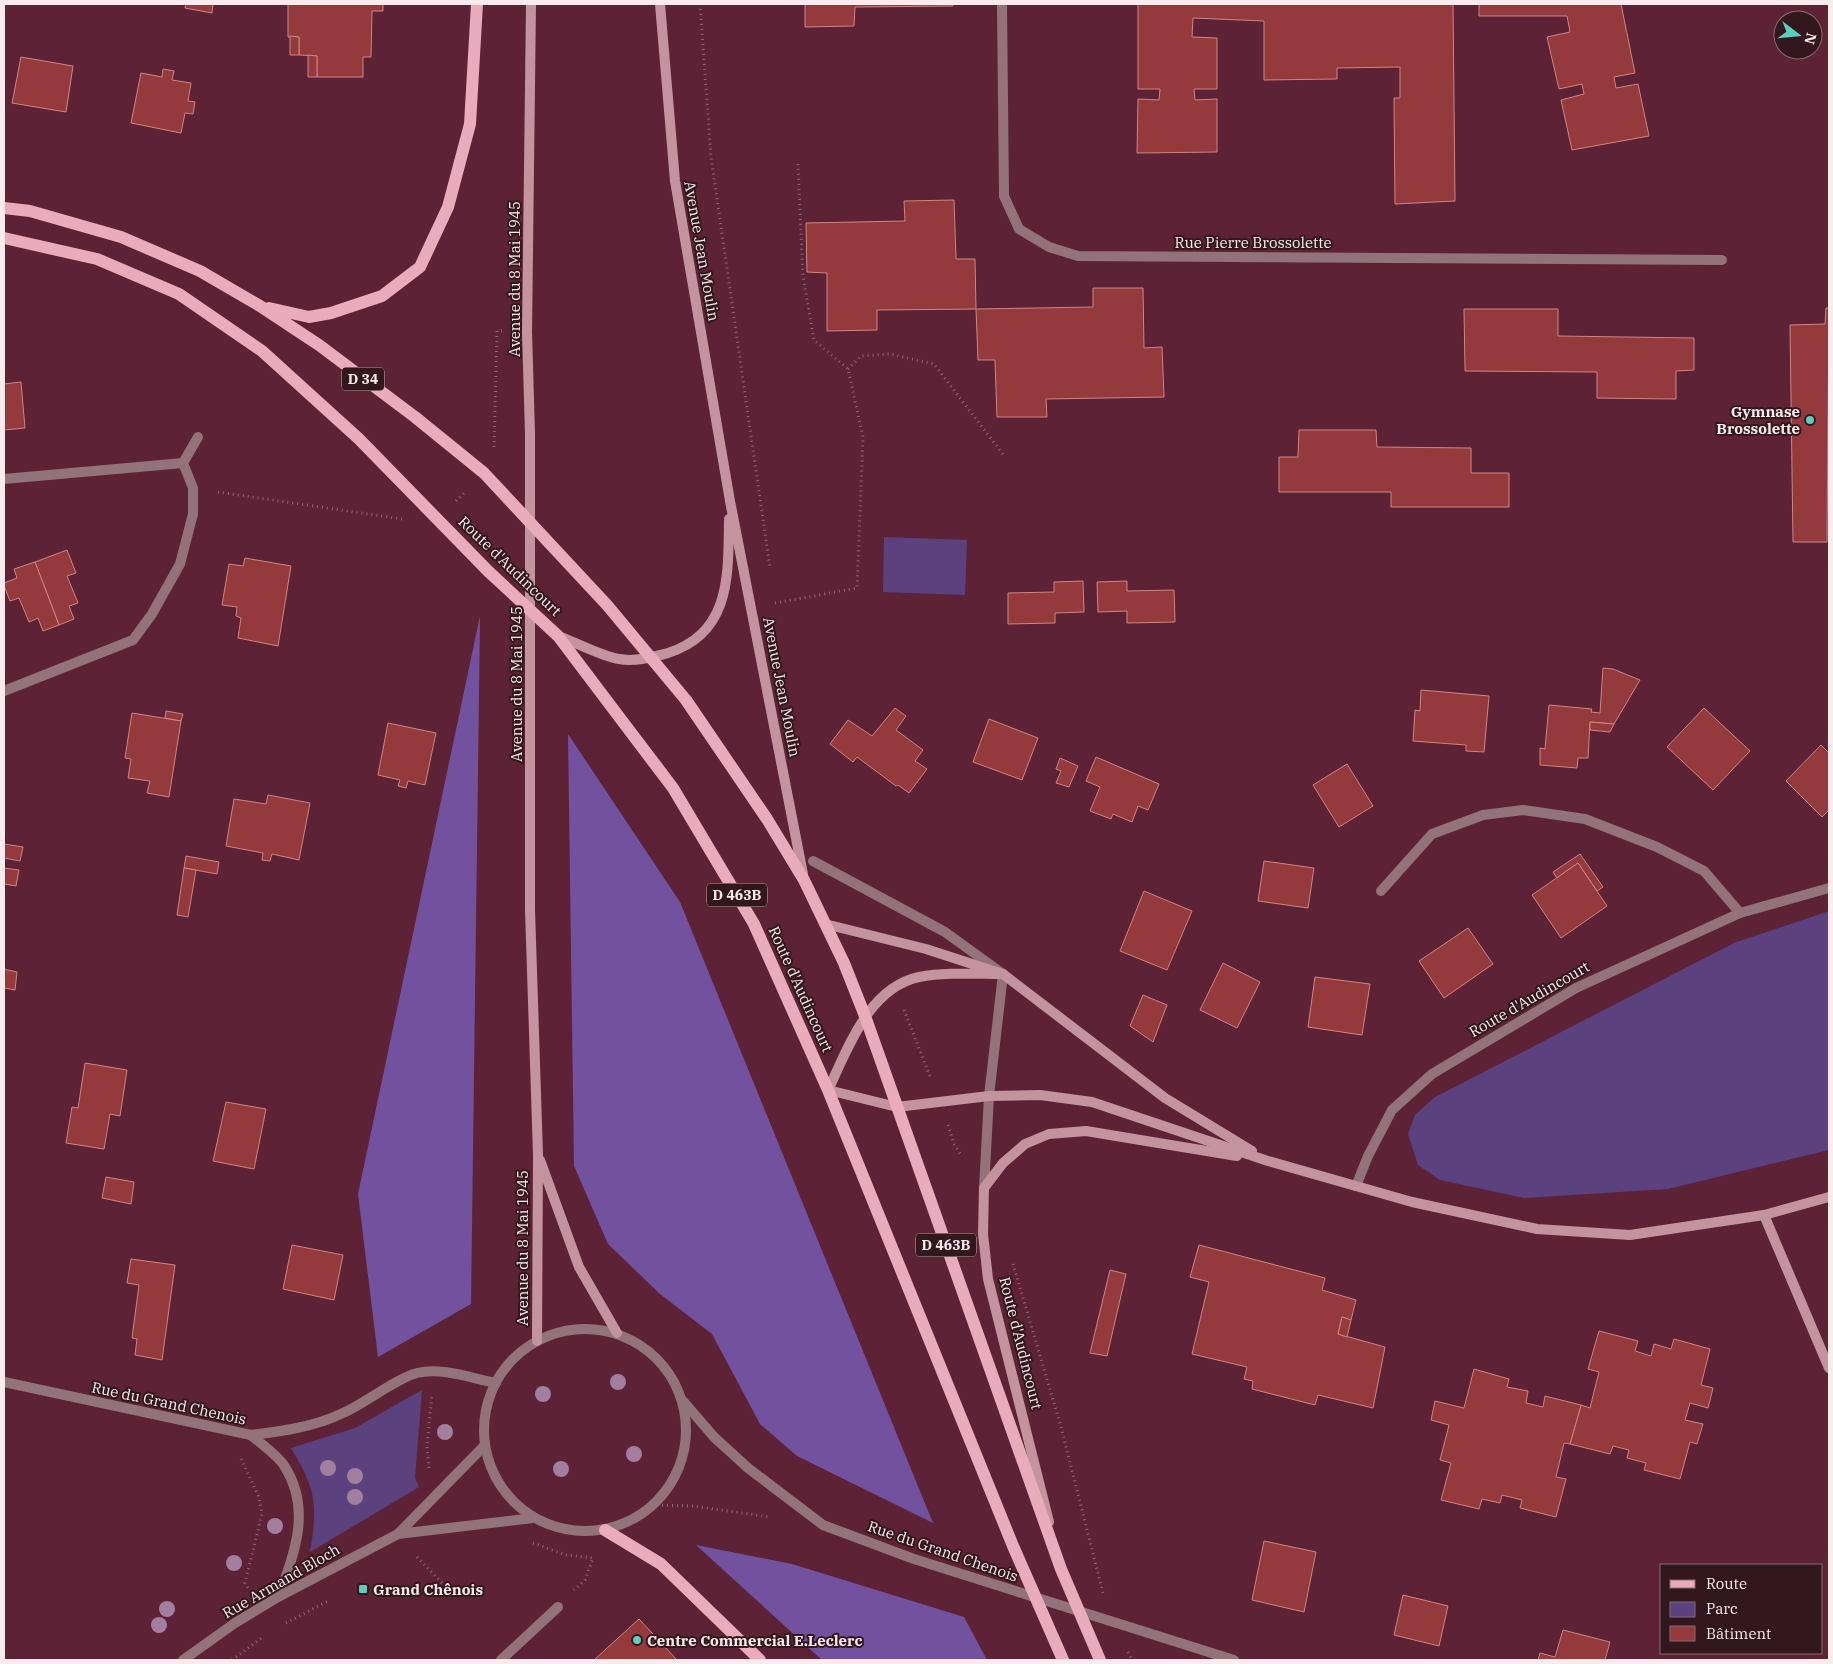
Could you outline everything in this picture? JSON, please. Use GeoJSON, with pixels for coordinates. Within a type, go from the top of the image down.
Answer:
{"type":"FeatureCollection","features":[{"type":"Feature","properties":{"kind":"main road"},"geometry":{"type":"LineString","coordinates":[[260,306],[309,317],[331,313],[382,296],[420,267],[448,208],[470,124],[478,4]]}},
{"type":"Feature","properties":{"kind":"main road","name":"Route d'Audincourt"},"geometry":{"type":"LineString","coordinates":[[4,208],[30,211],[121,237],[200,270],[260,306],[319,345],[399,405],[484,473],[607,605],[686,700],[767,819],[804,880],[826,924],[865,1016],[1062,1569],[1100,1660]]}},
{"type":"Feature","properties":{"kind":"main road","name":"Route d'Audincourt"},"geometry":{"type":"LineString","coordinates":[[4,238],[97,259],[178,294],[262,351],[359,438],[488,571],[558,636],[672,788],[749,916],[828,1090],[1013,1546],[1063,1660]]}},
{"type":"Feature","properties":{"kind":"main road"},"geometry":{"type":"LineString","coordinates":[[605,1530],[661,1564],[760,1660]]}},
{"type":"Feature","properties":{"kind":"street","name":"Avenue du 8 Mai 1945"},"geometry":{"type":"LineString","coordinates":[[531,4],[527,332],[530,444],[532,805],[530,910],[538,1155],[537,1341]]}},
{"type":"Feature","properties":{"kind":"street","name":"Avenue Jean Moulin"},"geometry":{"type":"LineString","coordinates":[[660,4],[675,182],[730,500],[804,880]]}},
{"type":"Feature","properties":{"kind":"street","name":"Rue Pierre Brossolette"},"geometry":{"type":"LineString","coordinates":[[1002,4],[1004,196],[1020,229],[1049,247],[1078,256],[1722,260]]}},
{"type":"Feature","properties":{"kind":"street"},"geometry":{"type":"LineString","coordinates":[[183,462],[198,437]]}},
{"type":"Feature","properties":{"kind":"street"},"geometry":{"type":"LineString","coordinates":[[4,479],[183,462]]}},
{"type":"Feature","properties":{"kind":"street"},"geometry":{"type":"LineString","coordinates":[[4,691],[133,640],[152,614],[180,564],[193,514],[192,488],[183,462]]}},
{"type":"Feature","properties":{"kind":"street","name":"Avenue Jean Moulin"},"geometry":{"type":"LineString","coordinates":[[558,636],[619,659],[652,658],[677,650],[707,629],[721,606],[727,581],[730,500]]}},
{"type":"Feature","properties":{"kind":"street"},"geometry":{"type":"LineString","coordinates":[[1381,890],[1432,834],[1483,815],[1523,810],[1585,819],[1657,847],[1704,871],[1740,913]]}},
{"type":"Feature","properties":{"kind":"street"},"geometry":{"type":"LineString","coordinates":[[813,861],[945,932],[1166,1098],[1268,1161]]}},
{"type":"Feature","properties":{"kind":"street","name":"Route d'Audincourt"},"geometry":{"type":"LineString","coordinates":[[1356,1186],[1368,1156],[1392,1110],[1432,1074],[1576,988],[1740,913],[1829,888]]}},
{"type":"Feature","properties":{"kind":"street"},"geometry":{"type":"LineString","coordinates":[[826,924],[926,949],[1003,974]]}},
{"type":"Feature","properties":{"kind":"street","name":"Route d'Audincourt"},"geometry":{"type":"LineString","coordinates":[[828,1090],[865,1016],[895,987],[917,978],[942,974],[1003,974]]}},
{"type":"Feature","properties":{"kind":"street"},"geometry":{"type":"LineString","coordinates":[[984,1188],[989,1096],[1003,974]]}},
{"type":"Feature","properties":{"kind":"street"},"geometry":{"type":"LineString","coordinates":[[828,1090],[897,1107],[989,1096],[1040,1095],[1092,1102],[1268,1161],[1448,1212],[1537,1229],[1630,1235],[1764,1215],[1829,1197]]}},
{"type":"Feature","properties":{"kind":"street"},"geometry":{"type":"LineString","coordinates":[[984,1188],[1003,1163],[1025,1144],[1050,1134],[1086,1131],[1268,1161]]}},
{"type":"Feature","properties":{"kind":"street","name":"Avenue du 8 Mai 1945"},"geometry":{"type":"LineString","coordinates":[[538,1155],[579,1267],[617,1333]]}},
{"type":"Feature","properties":{"kind":"street","name":"Route d'Audincourt"},"geometry":{"type":"LineString","coordinates":[[984,1188],[983,1234],[988,1278],[1062,1569]]}},
{"type":"Feature","properties":{"kind":"street"},"geometry":{"type":"LineString","coordinates":[[1764,1215],[1829,1368]]}},
{"type":"Feature","properties":{"kind":"street"},"geometry":{"type":"LineString","coordinates":[[590,1328],[617,1333],[646,1348],[668,1371],[682,1400],[687,1432],[681,1464],[664,1494],[637,1518],[605,1530],[580,1532],[556,1528],[533,1518],[510,1499],[494,1474],[485,1445],[485,1413],[496,1383],[513,1359],[537,1341],[562,1331],[590,1328]]}},
{"type":"Feature","properties":{"kind":"street","name":"Rue du Grand Chenois"},"geometry":{"type":"LineString","coordinates":[[4,1382],[251,1436],[286,1431],[321,1422],[344,1413],[415,1374],[434,1371],[496,1383]]}},
{"type":"Feature","properties":{"kind":"street","name":"Rue du Grand Chenois"},"geometry":{"type":"LineString","coordinates":[[682,1400],[714,1437],[748,1468],[823,1525],[914,1559],[1234,1660]]}},
{"type":"Feature","properties":{"kind":"street"},"geometry":{"type":"LineString","coordinates":[[251,1436],[285,1466],[296,1493],[299,1513],[296,1547],[278,1597]]}},
{"type":"Feature","properties":{"kind":"street","name":"Rue Armand Bloch"},"geometry":{"type":"LineString","coordinates":[[183,1660],[278,1597],[398,1534],[485,1445]]}},
{"type":"Feature","properties":{"kind":"street","name":"Rue Armand Bloch"},"geometry":{"type":"LineString","coordinates":[[398,1534],[533,1518]]}},
{"type":"Feature","properties":{"kind":"street"},"geometry":{"type":"LineString","coordinates":[[501,1660],[558,1607]]}},
{"type":"Feature","properties":{"kind":"path"},"geometry":{"type":"LineString","coordinates":[[700,4],[711,158],[771,574]]}},
{"type":"Feature","properties":{"kind":"path"},"geometry":{"type":"LineString","coordinates":[[776,603],[857,588],[863,438],[848,369],[814,340],[803,276],[798,164]]}},
{"type":"Feature","properties":{"kind":"path"},"geometry":{"type":"LineString","coordinates":[[496,420],[497,331]]}},
{"type":"Feature","properties":{"kind":"path"},"geometry":{"type":"LineString","coordinates":[[848,369],[862,356],[890,354],[934,364],[1006,457]]}},
{"type":"Feature","properties":{"kind":"path"},"geometry":{"type":"LineString","coordinates":[[192,488],[401,520],[438,518],[484,473]]}},
{"type":"Feature","properties":{"kind":"path"},"geometry":{"type":"LineString","coordinates":[[774,594],[777,611]]}},
{"type":"Feature","properties":{"kind":"path"},"geometry":{"type":"LineString","coordinates":[[895,987],[940,1103]]}},
{"type":"Feature","properties":{"kind":"path"},"geometry":{"type":"LineString","coordinates":[[1012,1261],[1061,1427],[1105,1597]]}},
{"type":"Feature","properties":{"kind":"path"},"geometry":{"type":"LineString","coordinates":[[434,1371],[427,1446],[429,1471],[440,1490]]}},
{"type":"Feature","properties":{"kind":"path"},"geometry":{"type":"LineString","coordinates":[[240,1434],[240,1458],[260,1498],[262,1514],[245,1583],[270,1632]]}},
{"type":"Feature","properties":{"kind":"path"},"geometry":{"type":"LineString","coordinates":[[652,1505],[693,1506],[776,1517]]}},
{"type":"Feature","properties":{"kind":"path"},"geometry":{"type":"LineString","coordinates":[[530,1541],[566,1555],[594,1558],[584,1580],[558,1607]]}},
{"type":"Feature","properties":{"kind":"path"},"geometry":{"type":"LineString","coordinates":[[422,1551],[415,1555],[446,1587]]}},
{"type":"Feature","properties":{"kind":"path"},"geometry":{"type":"LineString","coordinates":[[232,1660],[270,1632],[338,1596]]}},
{"type":"Feature","properties":{"kind":"path"},"geometry":{"type":"LineString","coordinates":[[1128,1651],[1132,1660]]}},
{"type":"Feature","properties":{"kind":"green space"},"geometry":{"type":"Polygon","coordinates":[[[884,537],[967,540],[965,595],[883,592],[884,537]]]}},
{"type":"Feature","properties":{"kind":"green space"},"geometry":{"type":"Polygon","coordinates":[[[1829,911],[1829,1150],[1668,1189],[1524,1198],[1440,1180],[1418,1165],[1408,1134],[1415,1115],[1435,1097],[1734,943],[1829,911]]]}},
{"type":"Feature","properties":{"kind":"green space"},"geometry":{"type":"Polygon","coordinates":[[[422,1390],[415,1478],[419,1487],[310,1552],[314,1522],[313,1498],[306,1475],[291,1448],[355,1428],[422,1390]]]}},
{"type":"Feature","properties":{"kind":"shaded area"},"geometry":{"type":"Polygon","coordinates":[[[480,616],[471,1304],[378,1357],[358,1194],[480,616]]]}},
{"type":"Feature","properties":{"kind":"shaded area"},"geometry":{"type":"Polygon","coordinates":[[[568,734],[680,902],[933,1523],[797,1456],[760,1424],[712,1334],[660,1294],[608,1244],[574,1166],[568,734]]]}},
{"type":"Feature","properties":{"kind":"shaded area"},"geometry":{"type":"Polygon","coordinates":[[[696,1545],[792,1564],[964,1617],[987,1660],[822,1660],[696,1545]]]}},
{"type":"Feature","properties":{"kind":"building"},"geometry":{"type":"Polygon","coordinates":[[[186,4],[213,4],[212,13],[185,8],[186,4]]]}},
{"type":"Feature","properties":{"kind":"building"},"geometry":{"type":"Polygon","coordinates":[[[288,4],[383,4],[383,11],[372,11],[371,57],[363,57],[363,77],[317,77],[317,56],[299,55],[299,37],[288,37],[288,4]]]}},
{"type":"Feature","properties":{"kind":"building"},"geometry":{"type":"Polygon","coordinates":[[[805,4],[953,4],[953,6],[855,7],[854,26],[805,27],[805,4]]]}},
{"type":"Feature","properties":{"kind":"building"},"geometry":{"type":"Polygon","coordinates":[[[1138,4],[1453,4],[1455,201],[1395,204],[1394,98],[1400,98],[1400,67],[1337,68],[1337,79],[1264,80],[1264,21],[1193,18],[1192,37],[1217,38],[1217,89],[1194,89],[1195,100],[1217,99],[1217,152],[1137,153],[1138,99],[1159,100],[1160,89],[1138,89],[1138,4]]]}},
{"type":"Feature","properties":{"kind":"building"},"geometry":{"type":"Polygon","coordinates":[[[1479,4],[1621,4],[1635,73],[1614,77],[1616,88],[1638,84],[1649,136],[1572,150],[1561,100],[1584,94],[1582,84],[1559,89],[1547,37],[1570,32],[1567,16],[1479,16],[1479,4]]]}},
{"type":"Feature","properties":{"kind":"building"},"geometry":{"type":"Polygon","coordinates":[[[290,36],[299,37],[299,55],[290,55],[290,36]]]}},
{"type":"Feature","properties":{"kind":"building"},"geometry":{"type":"Polygon","coordinates":[[[308,55],[317,56],[317,77],[308,77],[308,55]]]}},
{"type":"Feature","properties":{"kind":"building"},"geometry":{"type":"Polygon","coordinates":[[[21,57],[73,66],[66,112],[12,103],[21,57]]]}},
{"type":"Feature","properties":{"kind":"building"},"geometry":{"type":"Polygon","coordinates":[[[163,69],[174,71],[172,80],[191,83],[188,101],[195,102],[193,114],[185,113],[181,133],[131,123],[141,73],[162,77],[163,69]]]}},
{"type":"Feature","properties":{"kind":"building"},"geometry":{"type":"Polygon","coordinates":[[[954,200],[956,259],[975,259],[976,309],[877,310],[877,330],[827,331],[827,273],[807,272],[806,223],[905,221],[904,201],[954,200]]]}},
{"type":"Feature","properties":{"kind":"building"},"geometry":{"type":"Polygon","coordinates":[[[1093,288],[1143,288],[1144,348],[1162,347],[1164,397],[1046,399],[1047,417],[997,417],[995,360],[978,360],[976,309],[1093,307],[1093,288]]]}},
{"type":"Feature","properties":{"kind":"building","name":"Gymnase Brossolette"},"geometry":{"type":"Polygon","coordinates":[[[1826,308],[1829,308],[1827,542],[1793,542],[1790,325],[1825,324],[1826,308]]]}},
{"type":"Feature","properties":{"kind":"building"},"geometry":{"type":"Polygon","coordinates":[[[1464,309],[1558,309],[1558,336],[1694,338],[1694,370],[1676,371],[1676,399],[1597,398],[1597,372],[1465,371],[1464,309]]]}},
{"type":"Feature","properties":{"kind":"building"},"geometry":{"type":"Polygon","coordinates":[[[21,382],[25,428],[4,430],[4,384],[21,382]]]}},
{"type":"Feature","properties":{"kind":"building"},"geometry":{"type":"Polygon","coordinates":[[[1299,430],[1376,430],[1377,447],[1471,448],[1471,473],[1509,473],[1509,507],[1391,507],[1391,492],[1279,492],[1279,457],[1298,457],[1299,430]]]}},
{"type":"Feature","properties":{"kind":"building"},"geometry":{"type":"Polygon","coordinates":[[[67,550],[76,573],[67,576],[78,603],[69,606],[74,619],[59,625],[35,562],[67,550]]]}},
{"type":"Feature","properties":{"kind":"building"},"geometry":{"type":"Polygon","coordinates":[[[245,558],[291,566],[278,646],[238,638],[241,618],[236,616],[237,607],[222,605],[229,564],[243,566],[245,558]]]}},
{"type":"Feature","properties":{"kind":"building"},"geometry":{"type":"Polygon","coordinates":[[[35,562],[59,625],[43,631],[38,618],[29,622],[19,598],[10,601],[4,586],[4,583],[17,578],[14,569],[35,562]]]}},
{"type":"Feature","properties":{"kind":"building"},"geometry":{"type":"Polygon","coordinates":[[[1083,581],[1084,612],[1055,613],[1055,623],[1008,624],[1008,593],[1054,592],[1054,582],[1083,581]]]}},
{"type":"Feature","properties":{"kind":"building"},"geometry":{"type":"Polygon","coordinates":[[[1127,581],[1127,591],[1174,590],[1175,622],[1127,623],[1127,611],[1098,612],[1097,582],[1127,581]]]}},
{"type":"Feature","properties":{"kind":"building"},"geometry":{"type":"Polygon","coordinates":[[[1603,668],[1613,669],[1640,680],[1614,724],[1590,722],[1588,758],[1578,758],[1577,768],[1540,765],[1540,748],[1545,749],[1549,705],[1592,709],[1591,712],[1600,713],[1603,668]]]}},
{"type":"Feature","properties":{"kind":"building"},"geometry":{"type":"Polygon","coordinates":[[[1421,690],[1489,696],[1484,752],[1466,751],[1466,745],[1413,741],[1415,710],[1420,711],[1421,690]]]}},
{"type":"Feature","properties":{"kind":"building"},"geometry":{"type":"Polygon","coordinates":[[[895,708],[906,716],[896,730],[923,750],[915,761],[927,769],[909,793],[898,785],[896,786],[857,757],[853,762],[830,744],[848,720],[872,736],[895,708]]]}},
{"type":"Feature","properties":{"kind":"building"},"geometry":{"type":"Polygon","coordinates":[[[1704,708],[1750,751],[1713,790],[1667,747],[1704,708]]]}},
{"type":"Feature","properties":{"kind":"building"},"geometry":{"type":"Polygon","coordinates":[[[166,711],[183,714],[181,721],[165,718],[166,711]]]}},
{"type":"Feature","properties":{"kind":"building"},"geometry":{"type":"Polygon","coordinates":[[[132,713],[181,721],[169,797],[147,793],[150,781],[128,778],[131,759],[125,758],[132,713]]]}},
{"type":"Feature","properties":{"kind":"building"},"geometry":{"type":"Polygon","coordinates":[[[989,719],[1038,738],[1022,780],[973,762],[989,719]]]}},
{"type":"Feature","properties":{"kind":"building"},"geometry":{"type":"Polygon","coordinates":[[[1590,722],[1614,724],[1610,732],[1590,730],[1590,722]]]}},
{"type":"Feature","properties":{"kind":"building"},"geometry":{"type":"Polygon","coordinates":[[[388,723],[436,733],[425,785],[408,781],[406,788],[398,786],[400,780],[378,775],[388,723]]]}},
{"type":"Feature","properties":{"kind":"building"},"geometry":{"type":"Polygon","coordinates":[[[1821,745],[1829,753],[1829,810],[1822,817],[1786,781],[1821,745]]]}},
{"type":"Feature","properties":{"kind":"building"},"geometry":{"type":"Polygon","coordinates":[[[1096,757],[1159,784],[1148,810],[1138,806],[1132,822],[1113,814],[1111,819],[1090,811],[1100,787],[1086,781],[1096,757]]]}},
{"type":"Feature","properties":{"kind":"building"},"geometry":{"type":"Polygon","coordinates":[[[1060,758],[1078,766],[1069,787],[1056,783],[1061,771],[1056,769],[1060,758]]]}},
{"type":"Feature","properties":{"kind":"building"},"geometry":{"type":"Polygon","coordinates":[[[1347,764],[1373,806],[1339,827],[1313,785],[1347,764]]]}},
{"type":"Feature","properties":{"kind":"building"},"geometry":{"type":"Polygon","coordinates":[[[268,795],[310,803],[299,860],[272,854],[270,861],[262,860],[263,853],[226,846],[234,799],[266,804],[268,795]]]}},
{"type":"Feature","properties":{"kind":"building"},"geometry":{"type":"Polygon","coordinates":[[[4,844],[23,847],[20,861],[4,858],[4,844]]]}},
{"type":"Feature","properties":{"kind":"building"},"geometry":{"type":"Polygon","coordinates":[[[1580,854],[1603,887],[1597,891],[1578,863],[1557,878],[1553,872],[1580,854]]]}},
{"type":"Feature","properties":{"kind":"building"},"geometry":{"type":"Polygon","coordinates":[[[186,856],[219,862],[217,874],[184,868],[186,856]]]}},
{"type":"Feature","properties":{"kind":"building"},"geometry":{"type":"Polygon","coordinates":[[[1264,861],[1314,868],[1308,908],[1258,901],[1264,861]]]}},
{"type":"Feature","properties":{"kind":"building"},"geometry":{"type":"Polygon","coordinates":[[[1578,863],[1607,906],[1561,938],[1532,895],[1578,863]]]}},
{"type":"Feature","properties":{"kind":"building"},"geometry":{"type":"Polygon","coordinates":[[[4,868],[19,870],[16,886],[4,884],[4,868]]]}},
{"type":"Feature","properties":{"kind":"building"},"geometry":{"type":"Polygon","coordinates":[[[184,868],[196,870],[188,917],[177,915],[184,868]]]}},
{"type":"Feature","properties":{"kind":"building"},"geometry":{"type":"Polygon","coordinates":[[[1144,891],[1192,911],[1167,970],[1120,951],[1144,891]]]}},
{"type":"Feature","properties":{"kind":"building"},"geometry":{"type":"Polygon","coordinates":[[[1468,928],[1493,964],[1444,998],[1419,961],[1468,928]]]}},
{"type":"Feature","properties":{"kind":"building"},"geometry":{"type":"Polygon","coordinates":[[[1223,963],[1260,982],[1237,1028],[1200,1010],[1223,963]]]}},
{"type":"Feature","properties":{"kind":"building"},"geometry":{"type":"Polygon","coordinates":[[[4,969],[17,972],[15,990],[4,988],[4,969]]]}},
{"type":"Feature","properties":{"kind":"building"},"geometry":{"type":"Polygon","coordinates":[[[1315,977],[1370,984],[1362,1035],[1308,1027],[1315,977]]]}},
{"type":"Feature","properties":{"kind":"building"},"geometry":{"type":"Polygon","coordinates":[[[1143,995],[1167,1005],[1153,1042],[1130,1026],[1143,995]]]}},
{"type":"Feature","properties":{"kind":"building"},"geometry":{"type":"Polygon","coordinates":[[[85,1063],[127,1070],[120,1116],[110,1114],[104,1149],[66,1143],[72,1107],[78,1108],[85,1063]]]}},
{"type":"Feature","properties":{"kind":"building"},"geometry":{"type":"Polygon","coordinates":[[[226,1102],[266,1109],[254,1169],[213,1161],[226,1102]]]}},
{"type":"Feature","properties":{"kind":"building"},"geometry":{"type":"Polygon","coordinates":[[[106,1177],[134,1182],[131,1204],[102,1198],[106,1177]]]}},
{"type":"Feature","properties":{"kind":"building"},"geometry":{"type":"Polygon","coordinates":[[[292,1245],[343,1255],[334,1300],[283,1289],[292,1245]]]}},
{"type":"Feature","properties":{"kind":"building"},"geometry":{"type":"Polygon","coordinates":[[[1199,1245],[1325,1278],[1322,1290],[1356,1300],[1351,1320],[1342,1317],[1338,1334],[1385,1347],[1373,1408],[1318,1395],[1315,1405],[1252,1389],[1253,1381],[1244,1379],[1247,1367],[1192,1354],[1209,1282],[1190,1277],[1199,1245]]]}},
{"type":"Feature","properties":{"kind":"building"},"geometry":{"type":"Polygon","coordinates":[[[131,1259],[175,1265],[162,1360],[135,1355],[137,1339],[132,1338],[139,1285],[127,1283],[131,1259]]]}},
{"type":"Feature","properties":{"kind":"building"},"geometry":{"type":"Polygon","coordinates":[[[1110,1270],[1126,1274],[1107,1356],[1090,1353],[1110,1270]]]}},
{"type":"Feature","properties":{"kind":"building"},"geometry":{"type":"Polygon","coordinates":[[[1342,1317],[1351,1320],[1347,1337],[1338,1334],[1342,1317]]]}},
{"type":"Feature","properties":{"kind":"building"},"geometry":{"type":"Polygon","coordinates":[[[1599,1331],[1638,1341],[1635,1351],[1651,1356],[1654,1344],[1671,1349],[1674,1339],[1710,1349],[1701,1385],[1713,1388],[1708,1408],[1690,1403],[1685,1420],[1703,1424],[1697,1444],[1690,1442],[1680,1479],[1644,1470],[1646,1463],[1627,1458],[1629,1450],[1613,1446],[1610,1454],[1570,1444],[1581,1405],[1590,1408],[1599,1372],[1588,1369],[1599,1331]]]}},
{"type":"Feature","properties":{"kind":"building"},"geometry":{"type":"Polygon","coordinates":[[[1474,1369],[1509,1379],[1507,1387],[1528,1391],[1526,1403],[1543,1407],[1545,1396],[1581,1405],[1570,1444],[1564,1443],[1556,1477],[1566,1479],[1556,1517],[1520,1508],[1522,1500],[1502,1495],[1500,1503],[1482,1499],[1479,1509],[1441,1500],[1451,1463],[1440,1460],[1449,1425],[1431,1420],[1435,1401],[1464,1408],[1474,1369]]]}},
{"type":"Feature","properties":{"kind":"building"},"geometry":{"type":"Polygon","coordinates":[[[1264,1541],[1316,1552],[1304,1612],[1252,1600],[1264,1541]]]}},
{"type":"Feature","properties":{"kind":"building"},"geometry":{"type":"Polygon","coordinates":[[[1403,1595],[1448,1606],[1439,1646],[1394,1635],[1403,1595]]]}},
{"type":"Feature","properties":{"kind":"building","name":"Centre Commercial E.Leclerc"},"geometry":{"type":"Polygon","coordinates":[[[639,1619],[677,1660],[594,1660],[639,1619]]]}},
{"type":"Feature","properties":{"kind":"building"},"geometry":{"type":"Polygon","coordinates":[[[1563,1630],[1610,1642],[1605,1660],[1538,1660],[1540,1653],[1555,1657],[1563,1630]]]}},
{"type":"Feature","properties":{"kind":"place","name":"Gymnase Brossolette"},"geometry":{"type":"Point","coordinates":[1810,420]}},
{"type":"Feature","properties":{"kind":"place","name":"Grand Chênois"},"geometry":{"type":"Point","coordinates":[363,1589]}},
{"type":"Feature","properties":{"kind":"place","name":"Centre Commercial E.Leclerc"},"geometry":{"type":"Point","coordinates":[637,1640]}}]}
